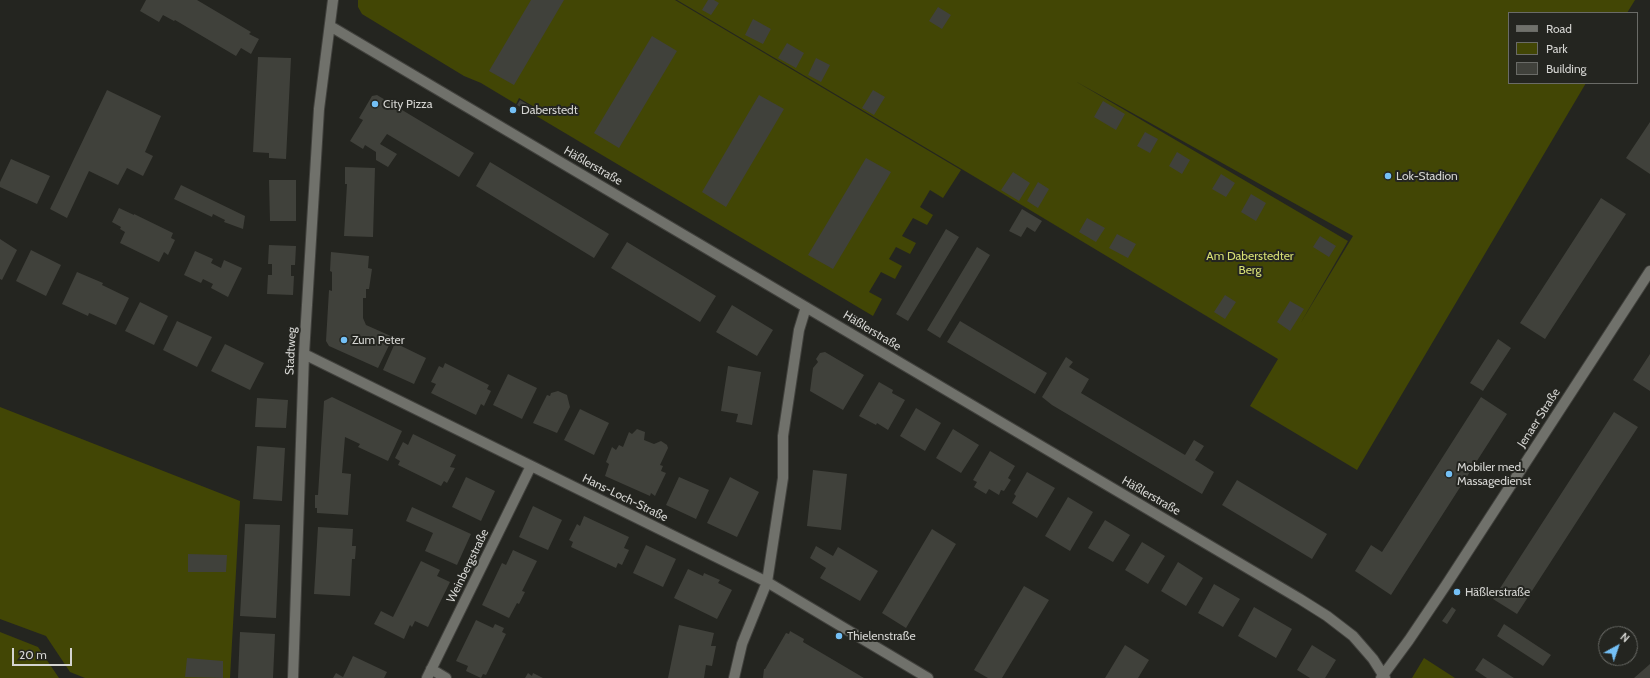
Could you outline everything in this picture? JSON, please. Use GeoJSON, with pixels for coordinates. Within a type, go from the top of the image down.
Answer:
{"type":"FeatureCollection","features":[{"type":"Feature","properties":{"kind":"street","name":"Stadtweg"},"geometry":{"type":"LineString","coordinates":[[293,678],[304,354],[319,109],[333,0]]}},
{"type":"Feature","properties":{"kind":"street","name":"Häßlerstraße"},"geometry":{"type":"LineString","coordinates":[[330,26],[1203,541],[1327,616],[1353,636],[1373,659],[1383,677]]}},
{"type":"Feature","properties":{"kind":"street","name":"Jenaer Straße"},"geometry":{"type":"LineString","coordinates":[[1383,677],[1446,585],[1650,270]]}},
{"type":"Feature","properties":{"kind":"street"},"geometry":{"type":"LineString","coordinates":[[734,678],[742,644],[767,582],[783,478],[784,436],[799,330],[806,307]]}},
{"type":"Feature","properties":{"kind":"street","name":"Hans-Loch-Straße"},"geometry":{"type":"LineString","coordinates":[[304,354],[767,582],[928,678]]}},
{"type":"Feature","properties":{"kind":"street","name":"Weinbergstraße"},"geometry":{"type":"LineString","coordinates":[[429,674],[531,466]]}},
{"type":"Feature","properties":{"kind":"street"},"geometry":{"type":"LineString","coordinates":[[429,674],[446,678]]}},
{"type":"Feature","properties":{"kind":"green space"},"geometry":{"type":"Polygon","coordinates":[[[358,0],[675,0],[961,170],[943,198],[930,190],[920,207],[933,215],[927,225],[913,218],[902,236],[916,243],[910,254],[896,247],[889,259],[902,266],[895,279],[881,272],[869,292],[882,299],[873,316],[533,114],[536,108],[519,98],[516,104],[481,83],[464,76],[362,14],[358,7],[358,0]]]}},
{"type":"Feature","properties":{"kind":"green space","name":"Lok-Stadion"},"geometry":{"type":"Polygon","coordinates":[[[677,0],[1635,0],[1628,12],[1508,12],[1508,84],[1585,84],[1357,470],[1250,406],[1278,359],[677,0]],[[1075,81],[1348,241],[1300,324],[1353,236],[1075,81]]]}},
{"type":"Feature","properties":{"kind":"green space"},"geometry":{"type":"Polygon","coordinates":[[[0,407],[240,501],[230,678],[85,678],[70,672],[46,636],[0,619],[0,407]]]}},
{"type":"Feature","properties":{"kind":"green space"},"geometry":{"type":"Polygon","coordinates":[[[0,632],[38,647],[59,678],[0,678],[0,632]]]}},
{"type":"Feature","properties":{"kind":"green space"},"geometry":{"type":"Polygon","coordinates":[[[1424,658],[1455,678],[1412,678],[1424,658]]]}},
{"type":"Feature","properties":{"kind":"building"},"geometry":{"type":"Polygon","coordinates":[[[146,0],[197,0],[251,32],[249,34],[259,39],[251,54],[241,48],[236,56],[175,20],[174,21],[163,15],[159,22],[140,11],[146,0]]]}},
{"type":"Feature","properties":{"kind":"building"},"geometry":{"type":"Polygon","coordinates":[[[531,0],[564,0],[514,85],[489,71],[531,0]]]}},
{"type":"Feature","properties":{"kind":"building"},"geometry":{"type":"Polygon","coordinates":[[[708,0],[714,0],[719,3],[711,15],[702,10],[708,0]]]}},
{"type":"Feature","properties":{"kind":"building"},"geometry":{"type":"Polygon","coordinates":[[[938,7],[951,15],[942,29],[929,21],[938,7]]]}},
{"type":"Feature","properties":{"kind":"building"},"geometry":{"type":"Polygon","coordinates":[[[753,19],[771,29],[763,44],[745,35],[753,19]]]}},
{"type":"Feature","properties":{"kind":"building"},"geometry":{"type":"Polygon","coordinates":[[[652,36],[677,51],[619,148],[594,133],[652,36]]]}},
{"type":"Feature","properties":{"kind":"building"},"geometry":{"type":"Polygon","coordinates":[[[787,43],[804,53],[796,68],[778,58],[787,43]]]}},
{"type":"Feature","properties":{"kind":"building"},"geometry":{"type":"Polygon","coordinates":[[[258,57],[291,58],[286,159],[269,158],[269,153],[253,152],[258,57]]]}},
{"type":"Feature","properties":{"kind":"building"},"geometry":{"type":"Polygon","coordinates":[[[816,58],[830,65],[821,82],[808,75],[816,58]]]}},
{"type":"Feature","properties":{"kind":"building"},"geometry":{"type":"Polygon","coordinates":[[[107,90],[161,116],[145,152],[153,156],[143,176],[127,168],[118,185],[89,171],[67,218],[50,209],[107,90]]]}},
{"type":"Feature","properties":{"kind":"building"},"geometry":{"type":"Polygon","coordinates":[[[873,90],[885,97],[874,115],[862,108],[873,90]]]}},
{"type":"Feature","properties":{"kind":"building"},"geometry":{"type":"Polygon","coordinates":[[[377,95],[474,153],[459,177],[387,134],[380,144],[397,154],[388,167],[376,160],[376,152],[365,145],[363,149],[350,141],[363,120],[359,118],[372,96],[377,95]]]}},
{"type":"Feature","properties":{"kind":"building"},"geometry":{"type":"Polygon","coordinates":[[[759,95],[784,109],[726,207],[702,192],[759,95]]]}},
{"type":"Feature","properties":{"kind":"building"},"geometry":{"type":"Polygon","coordinates":[[[520,100],[532,107],[529,112],[517,105],[520,100]]]}},
{"type":"Feature","properties":{"kind":"building"},"geometry":{"type":"Polygon","coordinates":[[[1103,101],[1125,114],[1116,130],[1094,117],[1103,101]]]}},
{"type":"Feature","properties":{"kind":"building"},"geometry":{"type":"Polygon","coordinates":[[[1650,122],[1650,174],[1626,158],[1650,122]]]}},
{"type":"Feature","properties":{"kind":"building"},"geometry":{"type":"Polygon","coordinates":[[[1145,132],[1158,139],[1150,153],[1137,146],[1145,132]]]}},
{"type":"Feature","properties":{"kind":"building"},"geometry":{"type":"Polygon","coordinates":[[[1177,152],[1190,160],[1182,174],[1169,166],[1177,152]]]}},
{"type":"Feature","properties":{"kind":"building"},"geometry":{"type":"Polygon","coordinates":[[[866,158],[891,172],[833,269],[808,255],[866,158]]]}},
{"type":"Feature","properties":{"kind":"building"},"geometry":{"type":"Polygon","coordinates":[[[11,159],[50,176],[37,204],[0,187],[0,182],[11,159]]]}},
{"type":"Feature","properties":{"kind":"building"},"geometry":{"type":"Polygon","coordinates":[[[490,162],[609,234],[594,258],[476,186],[490,162]]]}},
{"type":"Feature","properties":{"kind":"building"},"geometry":{"type":"Polygon","coordinates":[[[345,167],[375,168],[373,237],[344,236],[347,184],[345,184],[345,167]]]}},
{"type":"Feature","properties":{"kind":"building"},"geometry":{"type":"Polygon","coordinates":[[[1013,172],[1030,183],[1019,201],[1001,190],[1013,172]]]}},
{"type":"Feature","properties":{"kind":"building"},"geometry":{"type":"Polygon","coordinates":[[[1221,174],[1235,183],[1226,197],[1212,189],[1221,174]]]}},
{"type":"Feature","properties":{"kind":"building"},"geometry":{"type":"Polygon","coordinates":[[[269,180],[296,180],[296,221],[270,221],[269,180]]]}},
{"type":"Feature","properties":{"kind":"building"},"geometry":{"type":"Polygon","coordinates":[[[1038,182],[1049,189],[1038,208],[1027,201],[1038,182]]]}},
{"type":"Feature","properties":{"kind":"building"},"geometry":{"type":"Polygon","coordinates":[[[181,185],[245,216],[243,229],[224,222],[225,220],[213,214],[212,217],[174,199],[181,185]]]}},
{"type":"Feature","properties":{"kind":"building"},"geometry":{"type":"Polygon","coordinates":[[[1251,194],[1266,203],[1256,221],[1241,212],[1251,194]]]}},
{"type":"Feature","properties":{"kind":"building"},"geometry":{"type":"Polygon","coordinates":[[[1601,198],[1626,214],[1545,339],[1520,323],[1601,198]]]}},
{"type":"Feature","properties":{"kind":"building"},"geometry":{"type":"Polygon","coordinates":[[[119,208],[173,233],[171,238],[175,240],[168,255],[164,252],[159,262],[120,243],[125,232],[120,229],[121,227],[112,222],[119,208]]]}},
{"type":"Feature","properties":{"kind":"building"},"geometry":{"type":"Polygon","coordinates":[[[1022,209],[1042,221],[1035,232],[1027,227],[1021,237],[1009,231],[1022,209]]]}},
{"type":"Feature","properties":{"kind":"building"},"geometry":{"type":"Polygon","coordinates":[[[1087,218],[1105,228],[1096,242],[1079,232],[1087,218]]]}},
{"type":"Feature","properties":{"kind":"building"},"geometry":{"type":"Polygon","coordinates":[[[946,229],[959,237],[908,321],[896,314],[946,229]]]}},
{"type":"Feature","properties":{"kind":"building"},"geometry":{"type":"Polygon","coordinates":[[[1117,234],[1136,244],[1128,258],[1109,248],[1117,234]]]}},
{"type":"Feature","properties":{"kind":"building"},"geometry":{"type":"Polygon","coordinates":[[[1320,236],[1336,246],[1329,257],[1313,247],[1320,236]]]}},
{"type":"Feature","properties":{"kind":"building"},"geometry":{"type":"Polygon","coordinates":[[[0,239],[17,250],[2,280],[0,279],[0,239]]]}},
{"type":"Feature","properties":{"kind":"building"},"geometry":{"type":"Polygon","coordinates":[[[627,242],[716,296],[700,322],[611,268],[627,242]]]}},
{"type":"Feature","properties":{"kind":"building"},"geometry":{"type":"Polygon","coordinates":[[[269,245],[296,246],[295,265],[291,265],[291,276],[294,276],[293,295],[267,294],[268,275],[272,275],[272,264],[268,264],[269,245]]]}},
{"type":"Feature","properties":{"kind":"building"},"geometry":{"type":"Polygon","coordinates":[[[977,247],[990,255],[940,338],[927,330],[977,247]]]}},
{"type":"Feature","properties":{"kind":"building"},"geometry":{"type":"Polygon","coordinates":[[[31,250],[61,265],[46,296],[16,281],[31,250]]]}},
{"type":"Feature","properties":{"kind":"building"},"geometry":{"type":"Polygon","coordinates":[[[195,251],[213,259],[211,263],[221,268],[224,260],[242,268],[228,297],[211,288],[213,284],[203,279],[201,283],[184,275],[195,251]]]}},
{"type":"Feature","properties":{"kind":"building"},"geometry":{"type":"Polygon","coordinates":[[[331,252],[369,256],[368,268],[372,269],[369,289],[366,289],[366,298],[363,298],[363,318],[366,325],[393,337],[378,368],[329,346],[326,341],[329,290],[332,291],[332,272],[330,271],[331,252]]]}},
{"type":"Feature","properties":{"kind":"building"},"geometry":{"type":"Polygon","coordinates":[[[77,272],[103,283],[102,285],[129,298],[116,325],[89,313],[88,316],[62,304],[77,272]]]}},
{"type":"Feature","properties":{"kind":"building"},"geometry":{"type":"Polygon","coordinates":[[[1225,295],[1236,302],[1225,319],[1214,312],[1225,295]]]}},
{"type":"Feature","properties":{"kind":"building"},"geometry":{"type":"Polygon","coordinates":[[[1290,301],[1304,309],[1290,331],[1277,322],[1290,301]]]}},
{"type":"Feature","properties":{"kind":"building"},"geometry":{"type":"Polygon","coordinates":[[[140,302],[168,316],[154,345],[125,331],[140,302]]]}},
{"type":"Feature","properties":{"kind":"building"},"geometry":{"type":"Polygon","coordinates":[[[732,305],[773,330],[757,356],[716,332],[732,305]]]}},
{"type":"Feature","properties":{"kind":"building"},"geometry":{"type":"Polygon","coordinates":[[[177,321],[212,337],[197,367],[163,350],[177,321]]]}},
{"type":"Feature","properties":{"kind":"building"},"geometry":{"type":"Polygon","coordinates":[[[960,321],[1047,373],[1035,394],[947,342],[960,321]]]}},
{"type":"Feature","properties":{"kind":"building"},"geometry":{"type":"Polygon","coordinates":[[[1498,339],[1511,348],[1483,391],[1470,383],[1498,339]]]}},
{"type":"Feature","properties":{"kind":"building"},"geometry":{"type":"Polygon","coordinates":[[[395,343],[426,358],[414,384],[383,370],[395,343]]]}},
{"type":"Feature","properties":{"kind":"building"},"geometry":{"type":"Polygon","coordinates":[[[225,344],[264,363],[250,390],[211,371],[225,344]]]}},
{"type":"Feature","properties":{"kind":"building"},"geometry":{"type":"Polygon","coordinates":[[[825,352],[864,375],[843,410],[810,391],[813,368],[818,362],[816,359],[820,353],[825,352]]]}},
{"type":"Feature","properties":{"kind":"building"},"geometry":{"type":"Polygon","coordinates":[[[1650,354],[1650,391],[1633,380],[1650,354]]]}},
{"type":"Feature","properties":{"kind":"building"},"geometry":{"type":"Polygon","coordinates":[[[1066,357],[1073,362],[1069,367],[1089,379],[1081,393],[1185,455],[1194,440],[1204,446],[1195,460],[1214,472],[1202,494],[1052,405],[1042,397],[1066,357]]]}},
{"type":"Feature","properties":{"kind":"building"},"geometry":{"type":"Polygon","coordinates":[[[445,363],[489,385],[487,389],[491,391],[484,406],[481,404],[476,415],[431,393],[436,384],[431,382],[439,366],[443,368],[445,363]]]}},
{"type":"Feature","properties":{"kind":"building"},"geometry":{"type":"Polygon","coordinates":[[[728,366],[761,372],[752,425],[736,422],[738,414],[721,411],[728,366]]]}},
{"type":"Feature","properties":{"kind":"building"},"geometry":{"type":"Polygon","coordinates":[[[508,374],[537,388],[522,419],[493,405],[508,374]]]}},
{"type":"Feature","properties":{"kind":"building"},"geometry":{"type":"Polygon","coordinates":[[[879,382],[893,390],[892,393],[905,400],[888,430],[877,423],[876,425],[859,416],[879,382]]]}},
{"type":"Feature","properties":{"kind":"building"},"geometry":{"type":"Polygon","coordinates":[[[558,391],[567,395],[570,407],[557,433],[533,423],[547,395],[550,396],[551,393],[558,391]]]}},
{"type":"Feature","properties":{"kind":"building"},"geometry":{"type":"Polygon","coordinates":[[[332,397],[402,431],[388,461],[358,447],[360,444],[345,437],[342,473],[351,474],[348,515],[317,513],[317,508],[315,508],[315,495],[318,495],[324,401],[332,397]]]}},
{"type":"Feature","properties":{"kind":"building"},"geometry":{"type":"Polygon","coordinates":[[[1481,397],[1507,414],[1391,595],[1355,571],[1371,545],[1382,552],[1481,397]]]}},
{"type":"Feature","properties":{"kind":"building"},"geometry":{"type":"Polygon","coordinates":[[[257,398],[288,400],[286,428],[255,427],[257,398]]]}},
{"type":"Feature","properties":{"kind":"building"},"geometry":{"type":"Polygon","coordinates":[[[916,408],[941,423],[925,451],[900,436],[916,408]]]}},
{"type":"Feature","properties":{"kind":"building"},"geometry":{"type":"Polygon","coordinates":[[[580,409],[609,423],[594,455],[564,440],[580,409]]]}},
{"type":"Feature","properties":{"kind":"building"},"geometry":{"type":"Polygon","coordinates":[[[1614,412],[1638,427],[1517,614],[1493,599],[1614,412]]]}},
{"type":"Feature","properties":{"kind":"building"},"geometry":{"type":"Polygon","coordinates":[[[637,429],[645,432],[644,440],[654,444],[661,441],[667,445],[668,448],[660,465],[663,466],[661,471],[666,473],[655,496],[651,493],[650,496],[605,476],[609,464],[606,462],[612,447],[616,450],[619,445],[623,447],[629,432],[632,434],[637,429]]]}},
{"type":"Feature","properties":{"kind":"building"},"geometry":{"type":"Polygon","coordinates":[[[953,429],[979,445],[961,473],[936,458],[953,429]]]}},
{"type":"Feature","properties":{"kind":"building"},"geometry":{"type":"Polygon","coordinates":[[[413,434],[456,455],[450,467],[455,468],[447,483],[444,481],[441,486],[398,465],[400,461],[395,458],[403,442],[408,445],[413,434]]]}},
{"type":"Feature","properties":{"kind":"building"},"geometry":{"type":"Polygon","coordinates":[[[257,446],[285,448],[282,501],[253,499],[257,446]]]}},
{"type":"Feature","properties":{"kind":"building"},"geometry":{"type":"Polygon","coordinates":[[[990,451],[1015,466],[1008,478],[1011,480],[1004,491],[1001,490],[999,495],[989,489],[986,494],[974,487],[977,482],[973,480],[990,451]]]}},
{"type":"Feature","properties":{"kind":"building"},"geometry":{"type":"Polygon","coordinates":[[[813,470],[847,474],[841,530],[807,526],[813,470]]]}},
{"type":"Feature","properties":{"kind":"building"},"geometry":{"type":"Polygon","coordinates":[[[1027,472],[1055,488],[1037,518],[1012,503],[1016,496],[1014,494],[1027,472]]]}},
{"type":"Feature","properties":{"kind":"building"},"geometry":{"type":"Polygon","coordinates":[[[466,477],[495,491],[481,521],[452,507],[466,477]]]}},
{"type":"Feature","properties":{"kind":"building"},"geometry":{"type":"Polygon","coordinates":[[[679,477],[709,490],[696,519],[666,505],[679,477]]]}},
{"type":"Feature","properties":{"kind":"building"},"geometry":{"type":"Polygon","coordinates":[[[730,477],[759,492],[737,537],[707,523],[730,477]]]}},
{"type":"Feature","properties":{"kind":"building"},"geometry":{"type":"Polygon","coordinates":[[[1237,480],[1327,534],[1312,559],[1222,505],[1237,480]]]}},
{"type":"Feature","properties":{"kind":"building"},"geometry":{"type":"Polygon","coordinates":[[[1068,497],[1093,512],[1070,551],[1045,536],[1068,497]]]}},
{"type":"Feature","properties":{"kind":"building"},"geometry":{"type":"Polygon","coordinates":[[[533,506],[562,520],[548,550],[519,537],[533,506]]]}},
{"type":"Feature","properties":{"kind":"building"},"geometry":{"type":"Polygon","coordinates":[[[412,507],[471,534],[457,565],[425,551],[433,533],[406,521],[412,507]]]}},
{"type":"Feature","properties":{"kind":"building"},"geometry":{"type":"Polygon","coordinates":[[[584,516],[629,537],[624,548],[629,550],[622,565],[618,563],[616,568],[571,547],[573,542],[569,540],[577,524],[580,526],[584,516]]]}},
{"type":"Feature","properties":{"kind":"building"},"geometry":{"type":"Polygon","coordinates":[[[1105,520],[1130,535],[1113,562],[1088,548],[1105,520]]]}},
{"type":"Feature","properties":{"kind":"building"},"geometry":{"type":"Polygon","coordinates":[[[245,524],[280,525],[276,618],[240,616],[245,524]]]}},
{"type":"Feature","properties":{"kind":"building"},"geometry":{"type":"Polygon","coordinates":[[[318,527],[353,529],[352,546],[356,546],[355,559],[352,559],[350,596],[314,594],[318,527]]]}},
{"type":"Feature","properties":{"kind":"building"},"geometry":{"type":"Polygon","coordinates":[[[932,529],[956,544],[906,628],[882,613],[932,529]]]}},
{"type":"Feature","properties":{"kind":"building"},"geometry":{"type":"Polygon","coordinates":[[[1142,542],[1165,556],[1148,584],[1125,570],[1142,542]]]}},
{"type":"Feature","properties":{"kind":"building"},"geometry":{"type":"Polygon","coordinates":[[[646,545],[676,559],[663,587],[633,573],[646,545]]]}},
{"type":"Feature","properties":{"kind":"building"},"geometry":{"type":"Polygon","coordinates":[[[816,546],[833,556],[838,547],[878,571],[860,601],[820,578],[826,568],[810,558],[816,546]]]}},
{"type":"Feature","properties":{"kind":"building"},"geometry":{"type":"Polygon","coordinates":[[[513,550],[537,561],[522,591],[525,592],[509,618],[482,605],[502,563],[506,565],[513,550]]]}},
{"type":"Feature","properties":{"kind":"building"},"geometry":{"type":"Polygon","coordinates":[[[188,554],[227,555],[226,572],[188,572],[188,554]]]}},
{"type":"Feature","properties":{"kind":"building"},"geometry":{"type":"Polygon","coordinates":[[[421,561],[440,570],[437,576],[450,582],[428,627],[415,621],[412,627],[410,625],[404,639],[374,624],[381,611],[393,617],[421,561]]]}},
{"type":"Feature","properties":{"kind":"building"},"geometry":{"type":"Polygon","coordinates":[[[1178,562],[1203,578],[1186,606],[1161,591],[1178,562]]]}},
{"type":"Feature","properties":{"kind":"building"},"geometry":{"type":"Polygon","coordinates":[[[688,569],[703,576],[704,573],[720,580],[718,583],[732,590],[717,619],[674,598],[688,569]]]}},
{"type":"Feature","properties":{"kind":"building"},"geometry":{"type":"Polygon","coordinates":[[[1214,584],[1240,599],[1223,627],[1198,613],[1214,584]]]}},
{"type":"Feature","properties":{"kind":"building"},"geometry":{"type":"Polygon","coordinates":[[[1024,586],[1049,600],[1002,678],[988,678],[974,670],[1024,586]]]}},
{"type":"Feature","properties":{"kind":"building"},"geometry":{"type":"Polygon","coordinates":[[[1254,607],[1292,629],[1276,658],[1238,636],[1254,607]]]}},
{"type":"Feature","properties":{"kind":"building"},"geometry":{"type":"Polygon","coordinates":[[[1452,607],[1456,610],[1447,624],[1442,621],[1452,607]]]}},
{"type":"Feature","properties":{"kind":"building"},"geometry":{"type":"Polygon","coordinates":[[[476,620],[493,628],[495,624],[504,628],[502,632],[506,634],[486,675],[483,674],[481,678],[466,671],[468,666],[456,661],[476,620]]]}},
{"type":"Feature","properties":{"kind":"building"},"geometry":{"type":"Polygon","coordinates":[[[1504,624],[1551,655],[1543,666],[1497,636],[1504,624]]]}},
{"type":"Feature","properties":{"kind":"building"},"geometry":{"type":"Polygon","coordinates":[[[679,625],[714,633],[711,646],[716,646],[712,666],[706,665],[704,678],[668,678],[679,625]]]}},
{"type":"Feature","properties":{"kind":"building"},"geometry":{"type":"Polygon","coordinates":[[[790,631],[804,639],[803,642],[864,678],[763,678],[764,669],[786,633],[789,634],[790,631]]]}},
{"type":"Feature","properties":{"kind":"building"},"geometry":{"type":"Polygon","coordinates":[[[240,632],[275,634],[273,678],[238,678],[240,632]]]}},
{"type":"Feature","properties":{"kind":"building"},"geometry":{"type":"Polygon","coordinates":[[[1125,645],[1149,660],[1138,678],[1105,678],[1125,645]]]}},
{"type":"Feature","properties":{"kind":"building"},"geometry":{"type":"Polygon","coordinates":[[[1312,645],[1336,660],[1325,678],[1310,678],[1297,670],[1312,645]]]}},
{"type":"Feature","properties":{"kind":"building"},"geometry":{"type":"Polygon","coordinates":[[[353,656],[387,672],[384,678],[333,678],[336,673],[343,677],[353,656]]]}},
{"type":"Feature","properties":{"kind":"building"},"geometry":{"type":"Polygon","coordinates":[[[187,658],[223,661],[223,678],[185,677],[187,658]]]}},
{"type":"Feature","properties":{"kind":"building"},"geometry":{"type":"Polygon","coordinates":[[[1483,658],[1514,678],[1487,678],[1475,670],[1483,658]]]}},
{"type":"Feature","properties":{"kind":"building"},"geometry":{"type":"Polygon","coordinates":[[[1650,664],[1650,678],[1634,678],[1650,664]]]}},
{"type":"Feature","properties":{"kind":"building"},"geometry":{"type":"Polygon","coordinates":[[[528,673],[532,676],[533,673],[543,678],[525,678],[528,673]]]}},
{"type":"Feature","properties":{"kind":"place","name":"City Pizza"},"geometry":{"type":"Point","coordinates":[375,104]}},
{"type":"Feature","properties":{"kind":"place","name":"Daberstedt"},"geometry":{"type":"Point","coordinates":[513,110]}},
{"type":"Feature","properties":{"kind":"place","name":"Lok-Stadion"},"geometry":{"type":"Point","coordinates":[1388,176]}},
{"type":"Feature","properties":{"kind":"place","name":"Zum Peter"},"geometry":{"type":"Point","coordinates":[344,340]}},
{"type":"Feature","properties":{"kind":"place","name":"Mobiler med. Massagedienst"},"geometry":{"type":"Point","coordinates":[1449,474]}},
{"type":"Feature","properties":{"kind":"place","name":"Häßlerstraße"},"geometry":{"type":"Point","coordinates":[1457,592]}},
{"type":"Feature","properties":{"kind":"place","name":"Thielenstraße"},"geometry":{"type":"Point","coordinates":[839,636]}},
{"type":"Feature","properties":{"kind":"park label","name":"Am Daberstedter Berg"},"geometry":{"type":"Point","coordinates":[1250,263]}}]}
